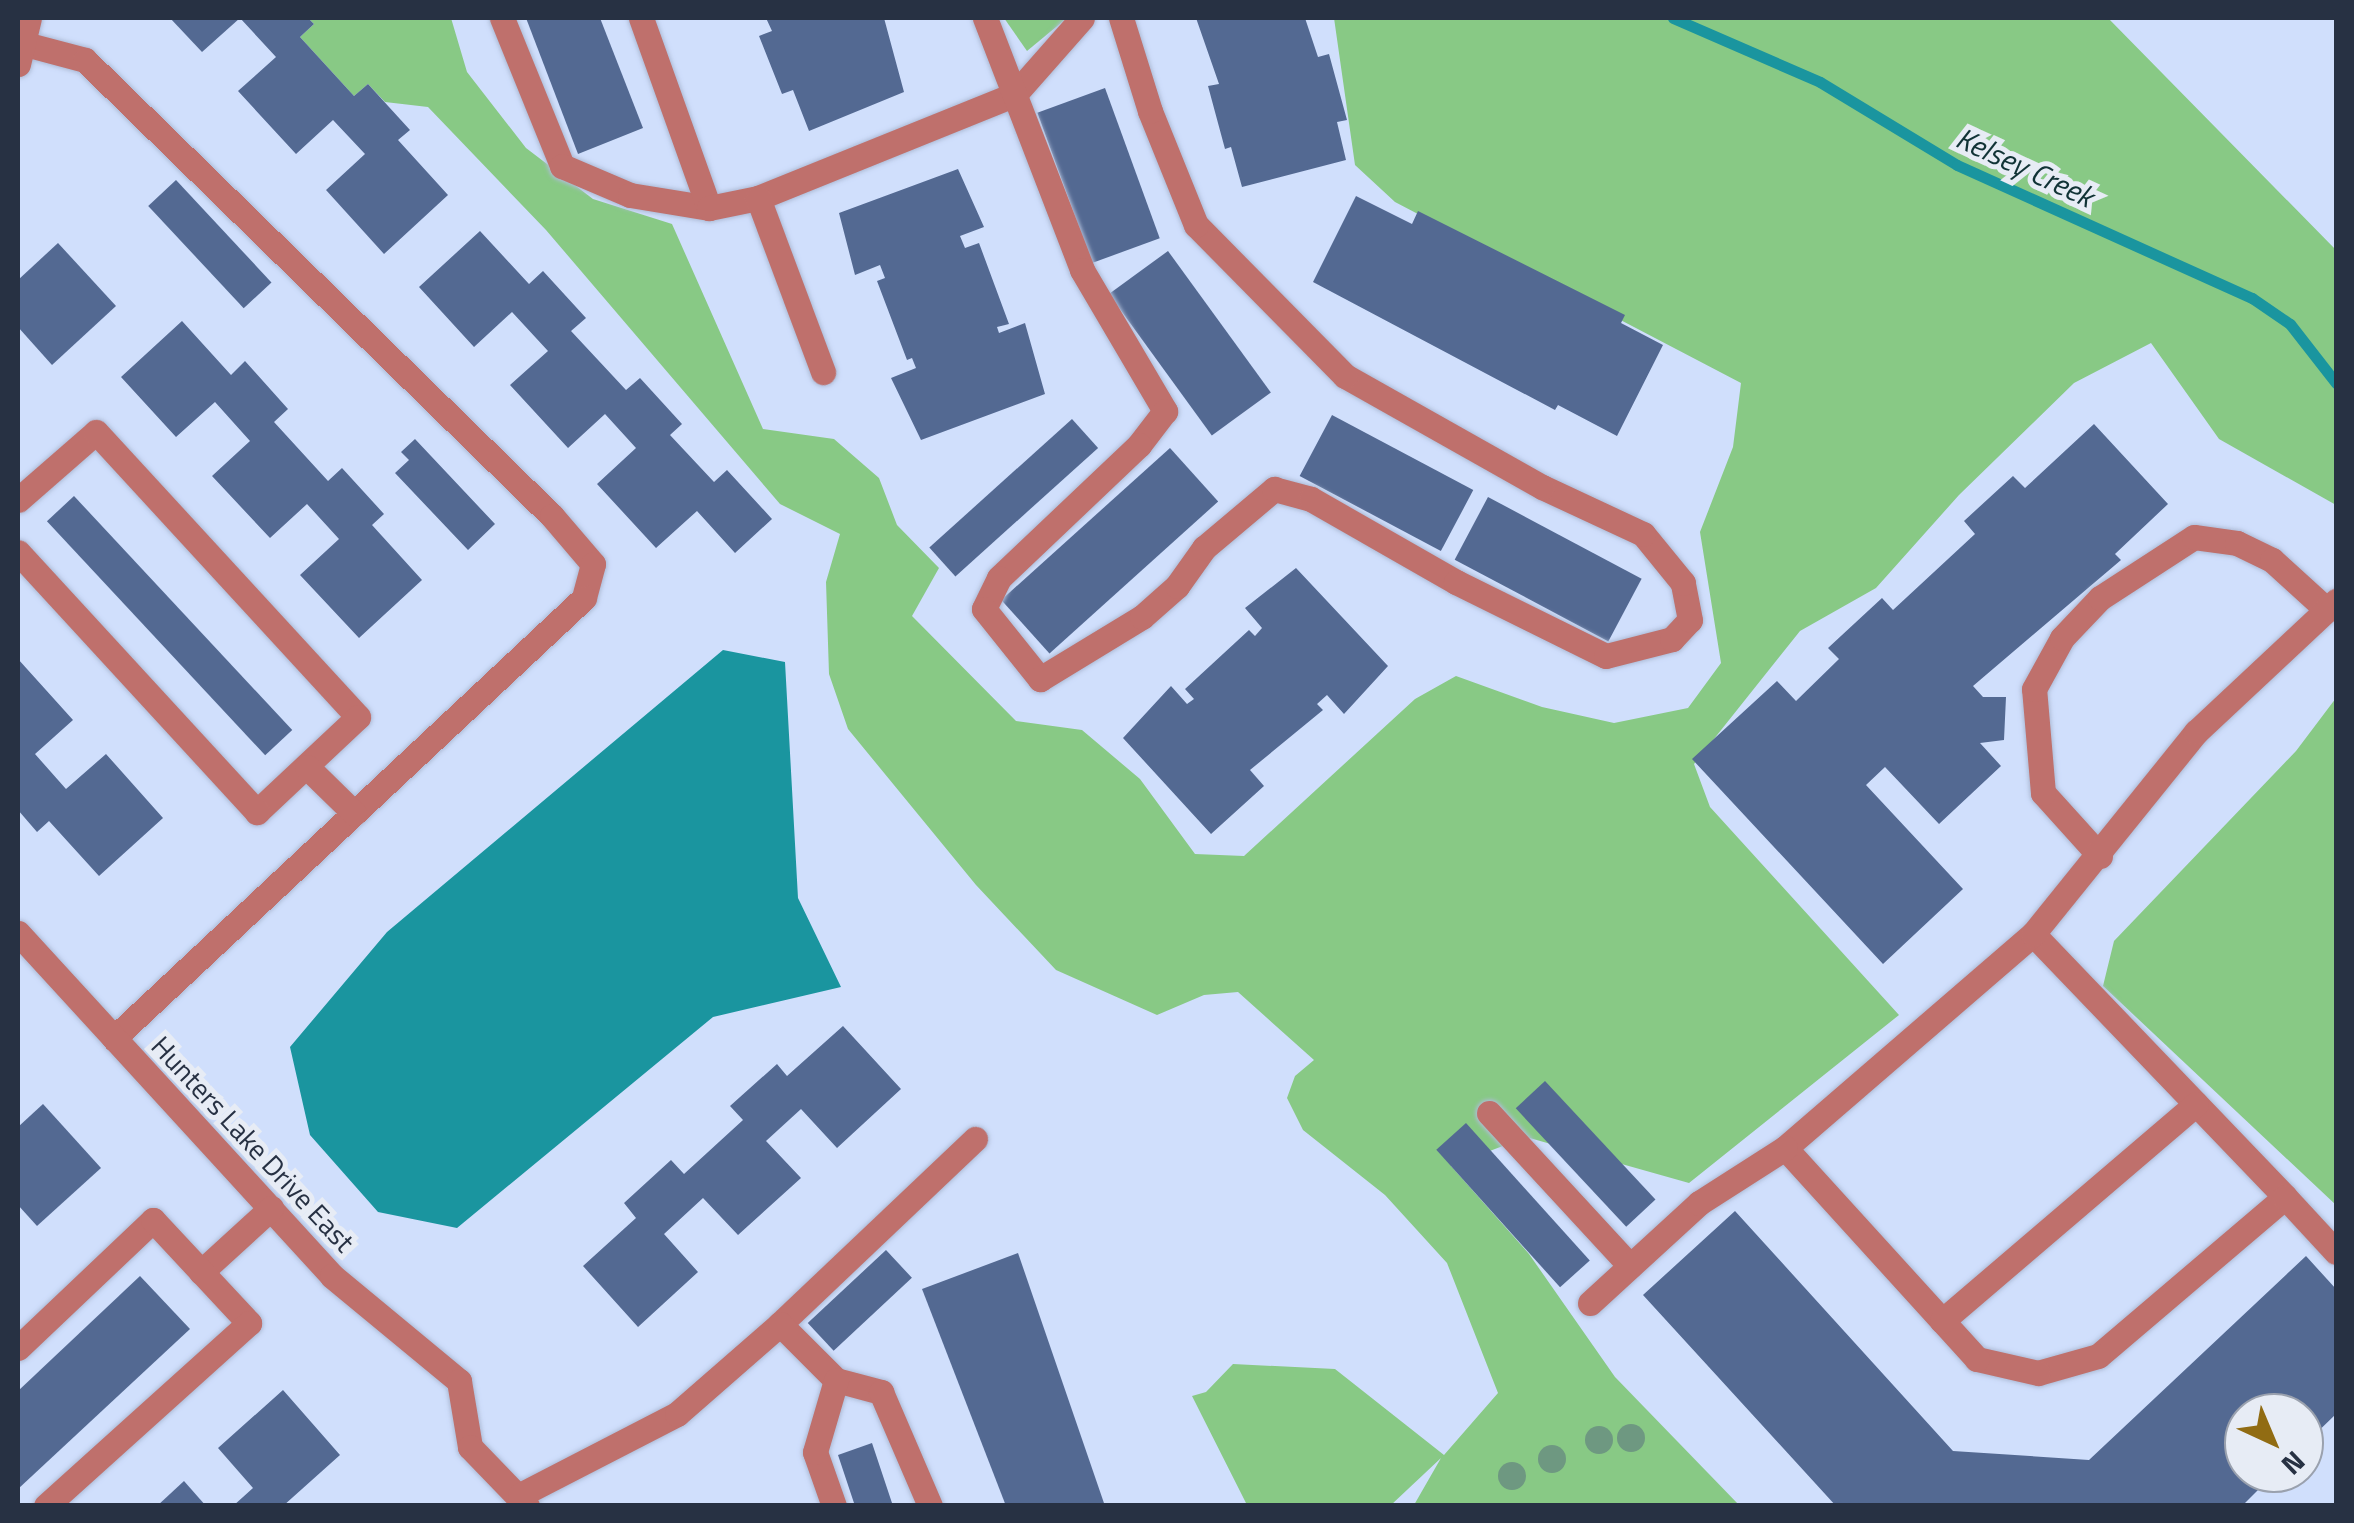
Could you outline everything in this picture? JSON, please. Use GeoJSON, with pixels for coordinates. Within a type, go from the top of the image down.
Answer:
{"type":"FeatureCollection","features":[{"type":"Feature","properties":{"kind":"street"},"geometry":{"type":"LineString","coordinates":[[29,18],[21,54],[84,60],[552,516],[593,564],[584,598],[114,1038]]}},
{"type":"Feature","properties":{"kind":"street"},"geometry":{"type":"LineString","coordinates":[[502,18],[562,166],[630,195],[708,208],[758,198],[1015,94],[1082,18]]}},
{"type":"Feature","properties":{"kind":"street"},"geometry":{"type":"LineString","coordinates":[[641,18],[708,208]]}},
{"type":"Feature","properties":{"kind":"street"},"geometry":{"type":"LineString","coordinates":[[985,18],[1082,270],[1166,410],[1139,445],[998,578],[984,609],[1040,679],[1142,618],[1204,548],[1274,489],[1311,499],[1456,582],[1606,656],[1672,639],[1690,620],[1683,583],[1643,534],[1542,487],[1345,376],[1196,225],[1150,111],[1121,18]]}},
{"type":"Feature","properties":{"kind":"street"},"geometry":{"type":"LineString","coordinates":[[758,198],[823,372]]}},
{"type":"Feature","properties":{"kind":"street"},"geometry":{"type":"LineString","coordinates":[[18,500],[96,432],[358,718],[257,812],[18,552]]}},
{"type":"Feature","properties":{"kind":"street"},"geometry":{"type":"LineString","coordinates":[[1590,1303],[1699,1202],[1785,1148],[2033,934],[2100,856],[2196,732],[2332,605],[2272,560],[2237,543],[2194,537],[2100,598],[2075,624],[2034,689],[2043,792],[2100,856]]}},
{"type":"Feature","properties":{"kind":"street"},"geometry":{"type":"LineString","coordinates":[[307,767],[354,814]]}},
{"type":"Feature","properties":{"kind":"street","name":"Hunters Lake Drive East"},"geometry":{"type":"LineString","coordinates":[[18,932],[332,1276],[459,1381],[470,1447],[524,1500]]}},
{"type":"Feature","properties":{"kind":"street"},"geometry":{"type":"LineString","coordinates":[[2033,934],[2336,1252]]}},
{"type":"Feature","properties":{"kind":"street"},"geometry":{"type":"LineString","coordinates":[[1942,1321],[2196,1104]]}},
{"type":"Feature","properties":{"kind":"street"},"geometry":{"type":"LineString","coordinates":[[1489,1114],[1630,1266]]}},
{"type":"Feature","properties":{"kind":"street"},"geometry":{"type":"LineString","coordinates":[[524,1500],[676,1414],[780,1324],[975,1139]]}},
{"type":"Feature","properties":{"kind":"street"},"geometry":{"type":"LineString","coordinates":[[1785,1148],[1977,1360],[2038,1373],[2098,1356],[2285,1197]]}},
{"type":"Feature","properties":{"kind":"street"},"geometry":{"type":"LineString","coordinates":[[201,1272],[271,1208]]}},
{"type":"Feature","properties":{"kind":"street"},"geometry":{"type":"LineString","coordinates":[[18,1348],[153,1220],[248,1322],[46,1506]]}},
{"type":"Feature","properties":{"kind":"street"},"geometry":{"type":"LineString","coordinates":[[780,1324],[836,1380],[881,1392],[930,1506]]}},
{"type":"Feature","properties":{"kind":"street"},"geometry":{"type":"LineString","coordinates":[[834,1506],[815,1452],[836,1380]]}},
{"type":"Feature","properties":{"kind":"shaded area"},"geometry":{"type":"Polygon","coordinates":[[[308,18],[451,18],[467,72],[526,148],[593,199],[672,224],[763,429],[834,439],[879,478],[897,525],[939,568],[912,616],[1016,721],[1082,730],[1140,779],[1195,854],[1244,856],[1415,699],[1456,676],[1542,707],[1614,723],[1688,708],[1721,663],[1700,532],[1733,447],[1741,383],[1395,202],[1355,165],[1334,18],[2108,18],[2336,250],[2336,505],[2219,439],[2151,343],[2074,383],[1959,495],[1876,588],[1800,631],[1694,764],[1710,807],[1899,1015],[1689,1183],[1526,1137],[1451,1166],[1529,1254],[1615,1377],[1739,1505],[1414,1505],[1441,1458],[1391,1505],[1247,1505],[1192,1396],[1206,1392],[1233,1364],[1335,1369],[1444,1455],[1498,1393],[1447,1263],[1385,1195],[1303,1130],[1287,1098],[1295,1076],[1314,1060],[1238,992],[1204,995],[1157,1015],[1056,970],[976,885],[848,729],[829,674],[826,582],[840,534],[780,504],[546,230],[428,107],[385,102],[368,84],[354,96],[300,37],[314,24],[308,18]]]}},
{"type":"Feature","properties":{"kind":"shaded area"},"geometry":{"type":"Polygon","coordinates":[[[1004,18],[1067,18],[1027,51],[1004,18]]]}},
{"type":"Feature","properties":{"kind":"shaded area"},"geometry":{"type":"Polygon","coordinates":[[[723,650],[785,662],[798,898],[841,987],[713,1017],[457,1228],[378,1212],[310,1135],[290,1047],[387,932],[723,650]]]}},
{"type":"Feature","properties":{"kind":"shaded area"},"geometry":{"type":"Polygon","coordinates":[[[2336,698],[2336,1205],[2103,986],[2114,941],[2296,751],[2336,698]]]}},
{"type":"Feature","properties":{"kind":"building"},"geometry":{"type":"Polygon","coordinates":[[[170,18],[240,18],[202,52],[170,18]]]}},
{"type":"Feature","properties":{"kind":"building"},"geometry":{"type":"Polygon","coordinates":[[[240,18],[308,18],[314,24],[300,37],[354,96],[368,84],[410,130],[398,140],[448,195],[384,254],[326,190],[365,154],[333,120],[296,154],[238,91],[276,57],[240,18]]]}},
{"type":"Feature","properties":{"kind":"building"},"geometry":{"type":"Polygon","coordinates":[[[526,18],[600,18],[643,128],[578,154],[526,18]]]}},
{"type":"Feature","properties":{"kind":"building"},"geometry":{"type":"Polygon","coordinates":[[[766,18],[884,18],[904,92],[809,131],[793,90],[782,94],[759,36],[772,31],[766,18]]]}},
{"type":"Feature","properties":{"kind":"building"},"geometry":{"type":"Polygon","coordinates":[[[1196,18],[1305,18],[1318,57],[1329,54],[1347,120],[1337,122],[1346,160],[1242,187],[1231,147],[1225,149],[1208,86],[1219,84],[1196,18]]]}},
{"type":"Feature","properties":{"kind":"building"},"geometry":{"type":"Polygon","coordinates":[[[1105,88],[1160,238],[1092,263],[1037,113],[1105,88]]]}},
{"type":"Feature","properties":{"kind":"building"},"geometry":{"type":"Polygon","coordinates":[[[958,169],[984,227],[960,236],[965,248],[979,243],[1009,324],[997,327],[999,333],[1025,323],[1045,394],[921,440],[891,378],[916,368],[912,358],[907,360],[877,281],[885,278],[880,265],[855,275],[839,213],[958,169]]]}},
{"type":"Feature","properties":{"kind":"building"},"geometry":{"type":"Polygon","coordinates":[[[176,180],[271,282],[244,308],[148,206],[176,180]]]}},
{"type":"Feature","properties":{"kind":"building"},"geometry":{"type":"Polygon","coordinates":[[[1356,196],[1412,224],[1418,211],[1625,315],[1621,323],[1663,345],[1617,436],[1558,405],[1555,410],[1313,282],[1356,196]]]}},
{"type":"Feature","properties":{"kind":"building"},"geometry":{"type":"Polygon","coordinates":[[[480,231],[529,284],[543,271],[586,318],[571,331],[626,390],[640,378],[682,424],[670,435],[714,482],[727,470],[772,519],[735,553],[697,511],[656,548],[597,484],[636,448],[605,414],[568,448],[510,385],[548,351],[512,312],[474,347],[419,287],[480,231]]]}},
{"type":"Feature","properties":{"kind":"building"},"geometry":{"type":"Polygon","coordinates":[[[58,243],[116,306],[52,365],[18,327],[18,280],[58,243]]]}},
{"type":"Feature","properties":{"kind":"building"},"geometry":{"type":"Polygon","coordinates":[[[1168,251],[1271,393],[1212,435],[1109,294],[1168,251]]]}},
{"type":"Feature","properties":{"kind":"building"},"geometry":{"type":"Polygon","coordinates":[[[182,321],[231,375],[245,361],[288,409],[274,422],[328,481],[342,468],[384,514],[372,525],[422,580],[359,638],[300,575],[339,539],[307,504],[270,538],[212,476],[250,441],[215,402],[176,437],[121,377],[182,321]]]}},
{"type":"Feature","properties":{"kind":"building"},"geometry":{"type":"Polygon","coordinates":[[[1332,415],[1473,490],[1441,551],[1300,476],[1332,415]]]}},
{"type":"Feature","properties":{"kind":"building"},"geometry":{"type":"Polygon","coordinates":[[[1072,419],[1098,448],[955,576],[929,547],[1072,419]]]}},
{"type":"Feature","properties":{"kind":"building"},"geometry":{"type":"Polygon","coordinates":[[[2094,424],[2168,504],[2115,554],[2121,560],[1973,686],[1983,697],[2006,697],[2004,740],[1980,743],[2001,766],[1939,824],[1885,767],[1866,785],[1963,889],[1883,964],[1692,759],[1777,681],[1796,701],[1839,659],[1828,648],[1882,598],[1893,610],[1975,534],[1964,521],[2013,476],[2025,488],[2094,424]]]}},
{"type":"Feature","properties":{"kind":"building"},"geometry":{"type":"Polygon","coordinates":[[[415,439],[495,524],[468,550],[395,473],[409,460],[401,452],[415,439]]]}},
{"type":"Feature","properties":{"kind":"building"},"geometry":{"type":"Polygon","coordinates":[[[1170,448],[1218,502],[1049,653],[1001,600],[1170,448]]]}},
{"type":"Feature","properties":{"kind":"building"},"geometry":{"type":"Polygon","coordinates":[[[74,496],[292,730],[265,755],[47,521],[74,496]]]}},
{"type":"Feature","properties":{"kind":"building"},"geometry":{"type":"Polygon","coordinates":[[[1488,497],[1642,579],[1608,641],[1455,560],[1488,497]]]}},
{"type":"Feature","properties":{"kind":"building"},"geometry":{"type":"Polygon","coordinates":[[[1296,568],[1388,666],[1344,714],[1327,695],[1317,704],[1323,710],[1250,770],[1264,786],[1211,834],[1123,738],[1171,686],[1187,704],[1194,699],[1185,689],[1249,630],[1255,636],[1262,628],[1245,608],[1296,568]]]}},
{"type":"Feature","properties":{"kind":"building"},"geometry":{"type":"Polygon","coordinates":[[[18,659],[73,720],[35,754],[66,789],[106,754],[163,818],[99,876],[49,821],[37,832],[18,810],[18,659]]]}},
{"type":"Feature","properties":{"kind":"building"},"geometry":{"type":"Polygon","coordinates":[[[843,1026],[901,1089],[837,1148],[801,1109],[766,1141],[801,1178],[738,1235],[703,1198],[664,1234],[698,1272],[638,1327],[583,1266],[636,1218],[624,1203],[671,1160],[684,1174],[743,1120],[730,1106],[777,1064],[787,1076],[843,1026]]]}},
{"type":"Feature","properties":{"kind":"building"},"geometry":{"type":"Polygon","coordinates":[[[1545,1081],[1655,1199],[1626,1227],[1516,1108],[1545,1081]]]}},
{"type":"Feature","properties":{"kind":"building"},"geometry":{"type":"Polygon","coordinates":[[[43,1104],[101,1168],[37,1226],[18,1205],[18,1127],[43,1104]]]}},
{"type":"Feature","properties":{"kind":"building"},"geometry":{"type":"Polygon","coordinates":[[[1466,1123],[1590,1260],[1560,1287],[1436,1150],[1466,1123]]]}},
{"type":"Feature","properties":{"kind":"building"},"geometry":{"type":"Polygon","coordinates":[[[1735,1211],[1953,1451],[2089,1460],[2306,1256],[2336,1289],[2336,1414],[2324,1426],[2324,1393],[2224,1393],[2224,1493],[2255,1493],[2242,1506],[1836,1506],[1643,1295],[1735,1211]]]}},
{"type":"Feature","properties":{"kind":"building"},"geometry":{"type":"Polygon","coordinates":[[[886,1250],[912,1278],[834,1351],[808,1323],[886,1250]]]}},
{"type":"Feature","properties":{"kind":"building"},"geometry":{"type":"Polygon","coordinates":[[[1018,1253],[1105,1506],[1006,1506],[922,1289],[1018,1253]]]}},
{"type":"Feature","properties":{"kind":"building"},"geometry":{"type":"Polygon","coordinates":[[[140,1276],[190,1329],[18,1489],[18,1391],[140,1276]]]}},
{"type":"Feature","properties":{"kind":"building"},"geometry":{"type":"Polygon","coordinates":[[[283,1390],[340,1455],[283,1506],[233,1506],[253,1488],[218,1448],[283,1390]]]}},
{"type":"Feature","properties":{"kind":"building"},"geometry":{"type":"Polygon","coordinates":[[[872,1443],[893,1506],[855,1506],[838,1455],[872,1443]]]}},
{"type":"Feature","properties":{"kind":"building"},"geometry":{"type":"Polygon","coordinates":[[[184,1481],[206,1506],[157,1506],[184,1481]]]}},
{"type":"Feature","properties":{"kind":"waterway","name":"Kelsey Creek"},"geometry":{"type":"LineString","coordinates":[[1673,18],[1820,82],[1957,165],[2252,298],[2290,324],[2336,383]]}}]}
